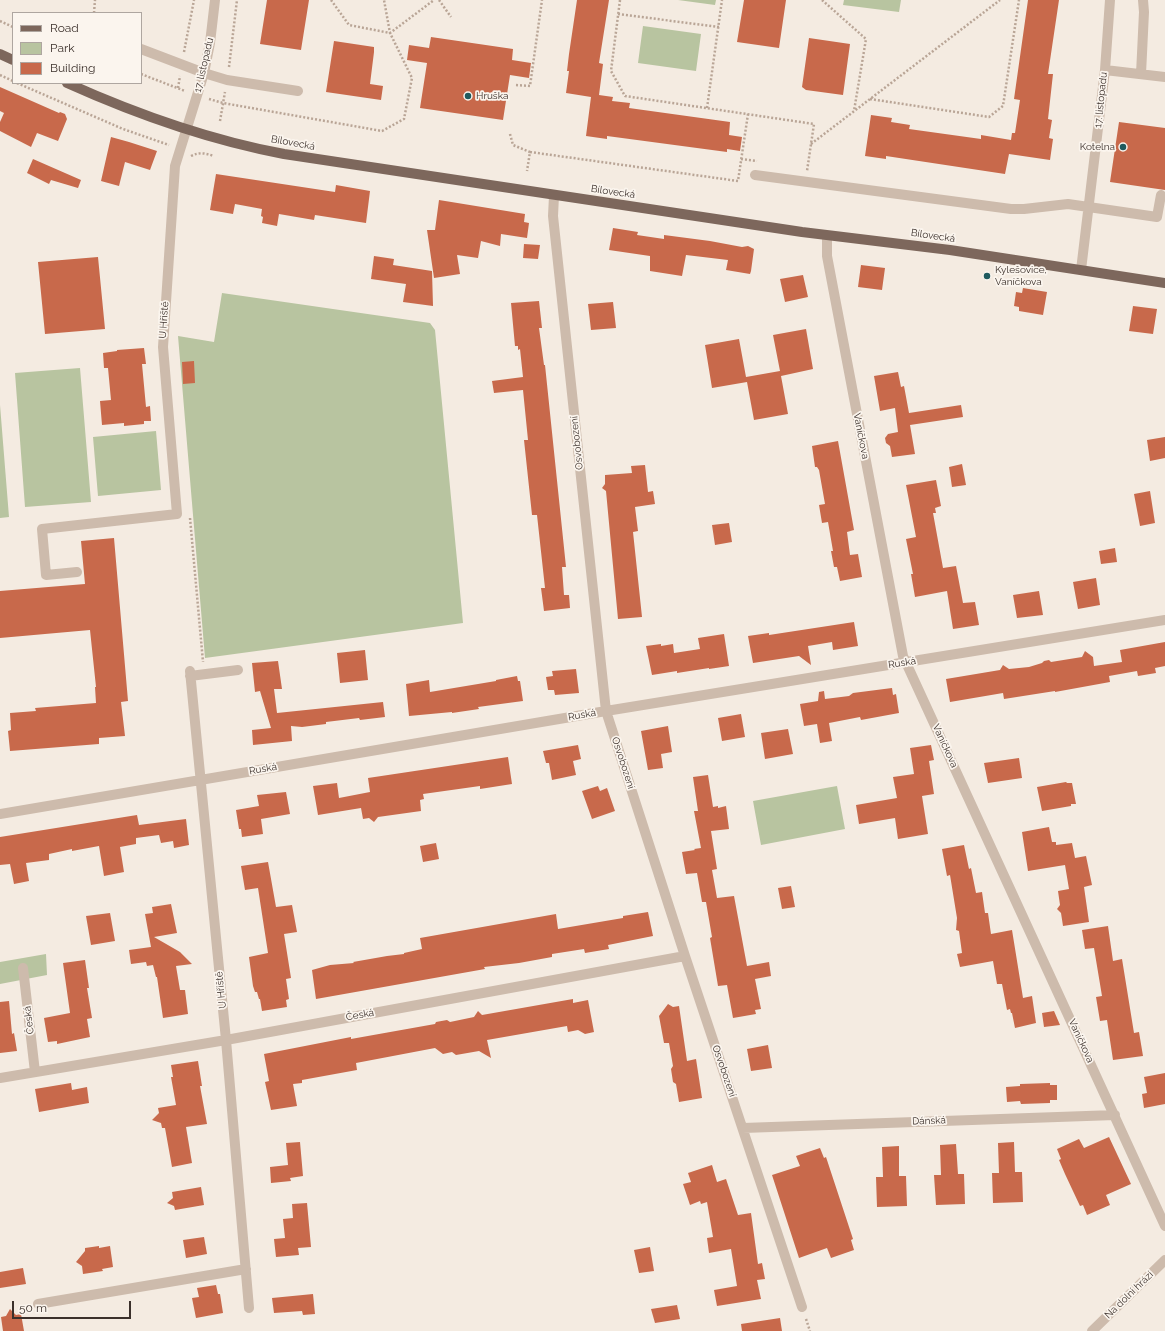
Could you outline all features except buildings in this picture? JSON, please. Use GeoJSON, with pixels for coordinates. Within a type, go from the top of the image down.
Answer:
{"type":"FeatureCollection","features":[{"type":"Feature","properties":{"kind":"main road"},"geometry":{"type":"LineString","coordinates":[[0,54],[12,60]]}},
{"type":"Feature","properties":{"kind":"main road","name":"Bílovecká"},"geometry":{"type":"LineString","coordinates":[[69,84],[106,100],[187,129],[246,146],[284,154],[554,196],[827,236],[936,248],[1165,283]]}},
{"type":"Feature","properties":{"kind":"street","name":"17. listopadu"},"geometry":{"type":"LineString","coordinates":[[187,129],[204,73],[210,43],[215,0]]}},
{"type":"Feature","properties":{"kind":"street","name":"17. listopadu"},"geometry":{"type":"LineString","coordinates":[[1082,270],[1105,70],[1110,0]]}},
{"type":"Feature","properties":{"kind":"street"},"geometry":{"type":"LineString","coordinates":[[1141,74],[1144,12],[1143,0]]}},
{"type":"Feature","properties":{"kind":"street"},"geometry":{"type":"LineString","coordinates":[[142,49],[204,73],[227,80],[298,90]]}},
{"type":"Feature","properties":{"kind":"street"},"geometry":{"type":"LineString","coordinates":[[1105,70],[1165,77]]}},
{"type":"Feature","properties":{"kind":"street","name":"U Hřiště"},"geometry":{"type":"LineString","coordinates":[[77,572],[46,575],[42,529],[178,514],[163,348],[174,166],[187,129]]}},
{"type":"Feature","properties":{"kind":"street"},"geometry":{"type":"LineString","coordinates":[[755,175],[1011,209],[1068,204],[1157,218],[1161,195]]}},
{"type":"Feature","properties":{"kind":"street","name":"Osvobození"},"geometry":{"type":"LineString","coordinates":[[554,196],[553,216],[606,711],[685,956],[802,1307]]}},
{"type":"Feature","properties":{"kind":"street","name":"Vaníčkova"},"geometry":{"type":"LineString","coordinates":[[827,236],[827,256],[899,641],[905,663],[1165,1226]]}},
{"type":"Feature","properties":{"kind":"street","name":"Ruská"},"geometry":{"type":"LineString","coordinates":[[0,814],[606,711],[1165,620]]}},
{"type":"Feature","properties":{"kind":"street"},"geometry":{"type":"LineString","coordinates":[[204,674],[238,670]]}},
{"type":"Feature","properties":{"kind":"street","name":"U Hřiště"},"geometry":{"type":"LineString","coordinates":[[204,674],[190,674],[226,1040],[249,1308]]}},
{"type":"Feature","properties":{"kind":"street","name":"Česká"},"geometry":{"type":"LineString","coordinates":[[0,1078],[226,1040],[685,956]]}},
{"type":"Feature","properties":{"kind":"street","name":"Česká"},"geometry":{"type":"LineString","coordinates":[[23,968],[35,1072]]}},
{"type":"Feature","properties":{"kind":"street","name":"Dánská"},"geometry":{"type":"LineString","coordinates":[[743,1128],[1115,1115]]}},
{"type":"Feature","properties":{"kind":"street","name":"Na dolni hrázi"},"geometry":{"type":"LineString","coordinates":[[1092,1331],[1165,1260]]}},
{"type":"Feature","properties":{"kind":"street"},"geometry":{"type":"LineString","coordinates":[[38,1304],[246,1269]]}},
{"type":"Feature","properties":{"kind":"path"},"geometry":{"type":"LineString","coordinates":[[94,12],[95,0]]}},
{"type":"Feature","properties":{"kind":"path"},"geometry":{"type":"LineString","coordinates":[[178,88],[194,0]]}},
{"type":"Feature","properties":{"kind":"path"},"geometry":{"type":"LineString","coordinates":[[220,121],[227,80],[237,0]]}},
{"type":"Feature","properties":{"kind":"path"},"geometry":{"type":"LineString","coordinates":[[331,0],[349,25],[390,33],[434,0]]}},
{"type":"Feature","properties":{"kind":"path"},"geometry":{"type":"LineString","coordinates":[[142,74],[223,103],[382,131],[404,119],[412,78],[390,33],[384,0]]}},
{"type":"Feature","properties":{"kind":"path"},"geometry":{"type":"LineString","coordinates":[[439,0],[451,17]]}},
{"type":"Feature","properties":{"kind":"path"},"geometry":{"type":"LineString","coordinates":[[516,85],[530,86],[542,0]]}},
{"type":"Feature","properties":{"kind":"path"},"geometry":{"type":"LineString","coordinates":[[620,0],[611,71],[625,96],[814,124],[805,181]]}},
{"type":"Feature","properties":{"kind":"path"},"geometry":{"type":"LineString","coordinates":[[707,108],[722,0]]}},
{"type":"Feature","properties":{"kind":"path"},"geometry":{"type":"LineString","coordinates":[[822,0],[866,39],[854,111]]}},
{"type":"Feature","properties":{"kind":"path"},"geometry":{"type":"LineString","coordinates":[[811,144],[1000,0]]}},
{"type":"Feature","properties":{"kind":"path"},"geometry":{"type":"LineString","coordinates":[[870,99],[989,117],[1003,106],[1019,0]]}},
{"type":"Feature","properties":{"kind":"path"},"geometry":{"type":"LineString","coordinates":[[618,14],[719,27]]}},
{"type":"Feature","properties":{"kind":"path"},"geometry":{"type":"LineString","coordinates":[[0,21],[12,27]]}},
{"type":"Feature","properties":{"kind":"path"},"geometry":{"type":"LineString","coordinates":[[0,75],[12,81]]}},
{"type":"Feature","properties":{"kind":"path"},"geometry":{"type":"LineString","coordinates":[[19,84],[123,130],[179,149]]}},
{"type":"Feature","properties":{"kind":"path"},"geometry":{"type":"LineString","coordinates":[[510,134],[513,145],[530,152],[738,181],[748,114]]}},
{"type":"Feature","properties":{"kind":"path"},"geometry":{"type":"LineString","coordinates":[[527,171],[530,152]]}},
{"type":"Feature","properties":{"kind":"path"},"geometry":{"type":"LineString","coordinates":[[189,159],[191,155],[197,153],[214,156]]}},
{"type":"Feature","properties":{"kind":"path"},"geometry":{"type":"LineString","coordinates":[[741,159],[763,162]]}},
{"type":"Feature","properties":{"kind":"path"},"geometry":{"type":"LineString","coordinates":[[800,167],[808,168]]}},
{"type":"Feature","properties":{"kind":"path"},"geometry":{"type":"LineString","coordinates":[[190,517],[204,674]]}},
{"type":"Feature","properties":{"kind":"green space"},"geometry":{"type":"Polygon","coordinates":[[[678,0],[716,0],[715,5],[678,0]]]}},
{"type":"Feature","properties":{"kind":"green space"},"geometry":{"type":"Polygon","coordinates":[[[844,0],[901,0],[899,12],[843,5],[844,0]]]}},
{"type":"Feature","properties":{"kind":"green space"},"geometry":{"type":"Polygon","coordinates":[[[643,26],[701,34],[696,71],[638,63],[643,26]]]}},
{"type":"Feature","properties":{"kind":"green space"},"geometry":{"type":"Polygon","coordinates":[[[222,293],[430,323],[435,330],[463,623],[205,658],[178,336],[214,342],[222,293]]]}},
{"type":"Feature","properties":{"kind":"green space"},"geometry":{"type":"Polygon","coordinates":[[[80,368],[91,502],[25,507],[15,373],[80,368]]]}},
{"type":"Feature","properties":{"kind":"green space"},"geometry":{"type":"Polygon","coordinates":[[[0,405],[9,517],[0,518],[0,405]]]}},
{"type":"Feature","properties":{"kind":"green space"},"geometry":{"type":"Polygon","coordinates":[[[156,431],[161,490],[98,496],[93,437],[156,431]]]}},
{"type":"Feature","properties":{"kind":"green space"},"geometry":{"type":"Polygon","coordinates":[[[837,786],[845,829],[761,845],[753,801],[837,786]]]}},
{"type":"Feature","properties":{"kind":"green space"},"geometry":{"type":"Polygon","coordinates":[[[46,954],[47,975],[0,984],[0,962],[46,954]]]}},
{"type":"Feature","properties":{"kind":"place","name":"Hruška"},"geometry":{"type":"Point","coordinates":[468,96]}},
{"type":"Feature","properties":{"kind":"place","name":"Kotelna"},"geometry":{"type":"Point","coordinates":[1123,147]}},
{"type":"Feature","properties":{"kind":"place","name":"Kylešovice, Vaníčkova"},"geometry":{"type":"Point","coordinates":[987,276]}}]}
